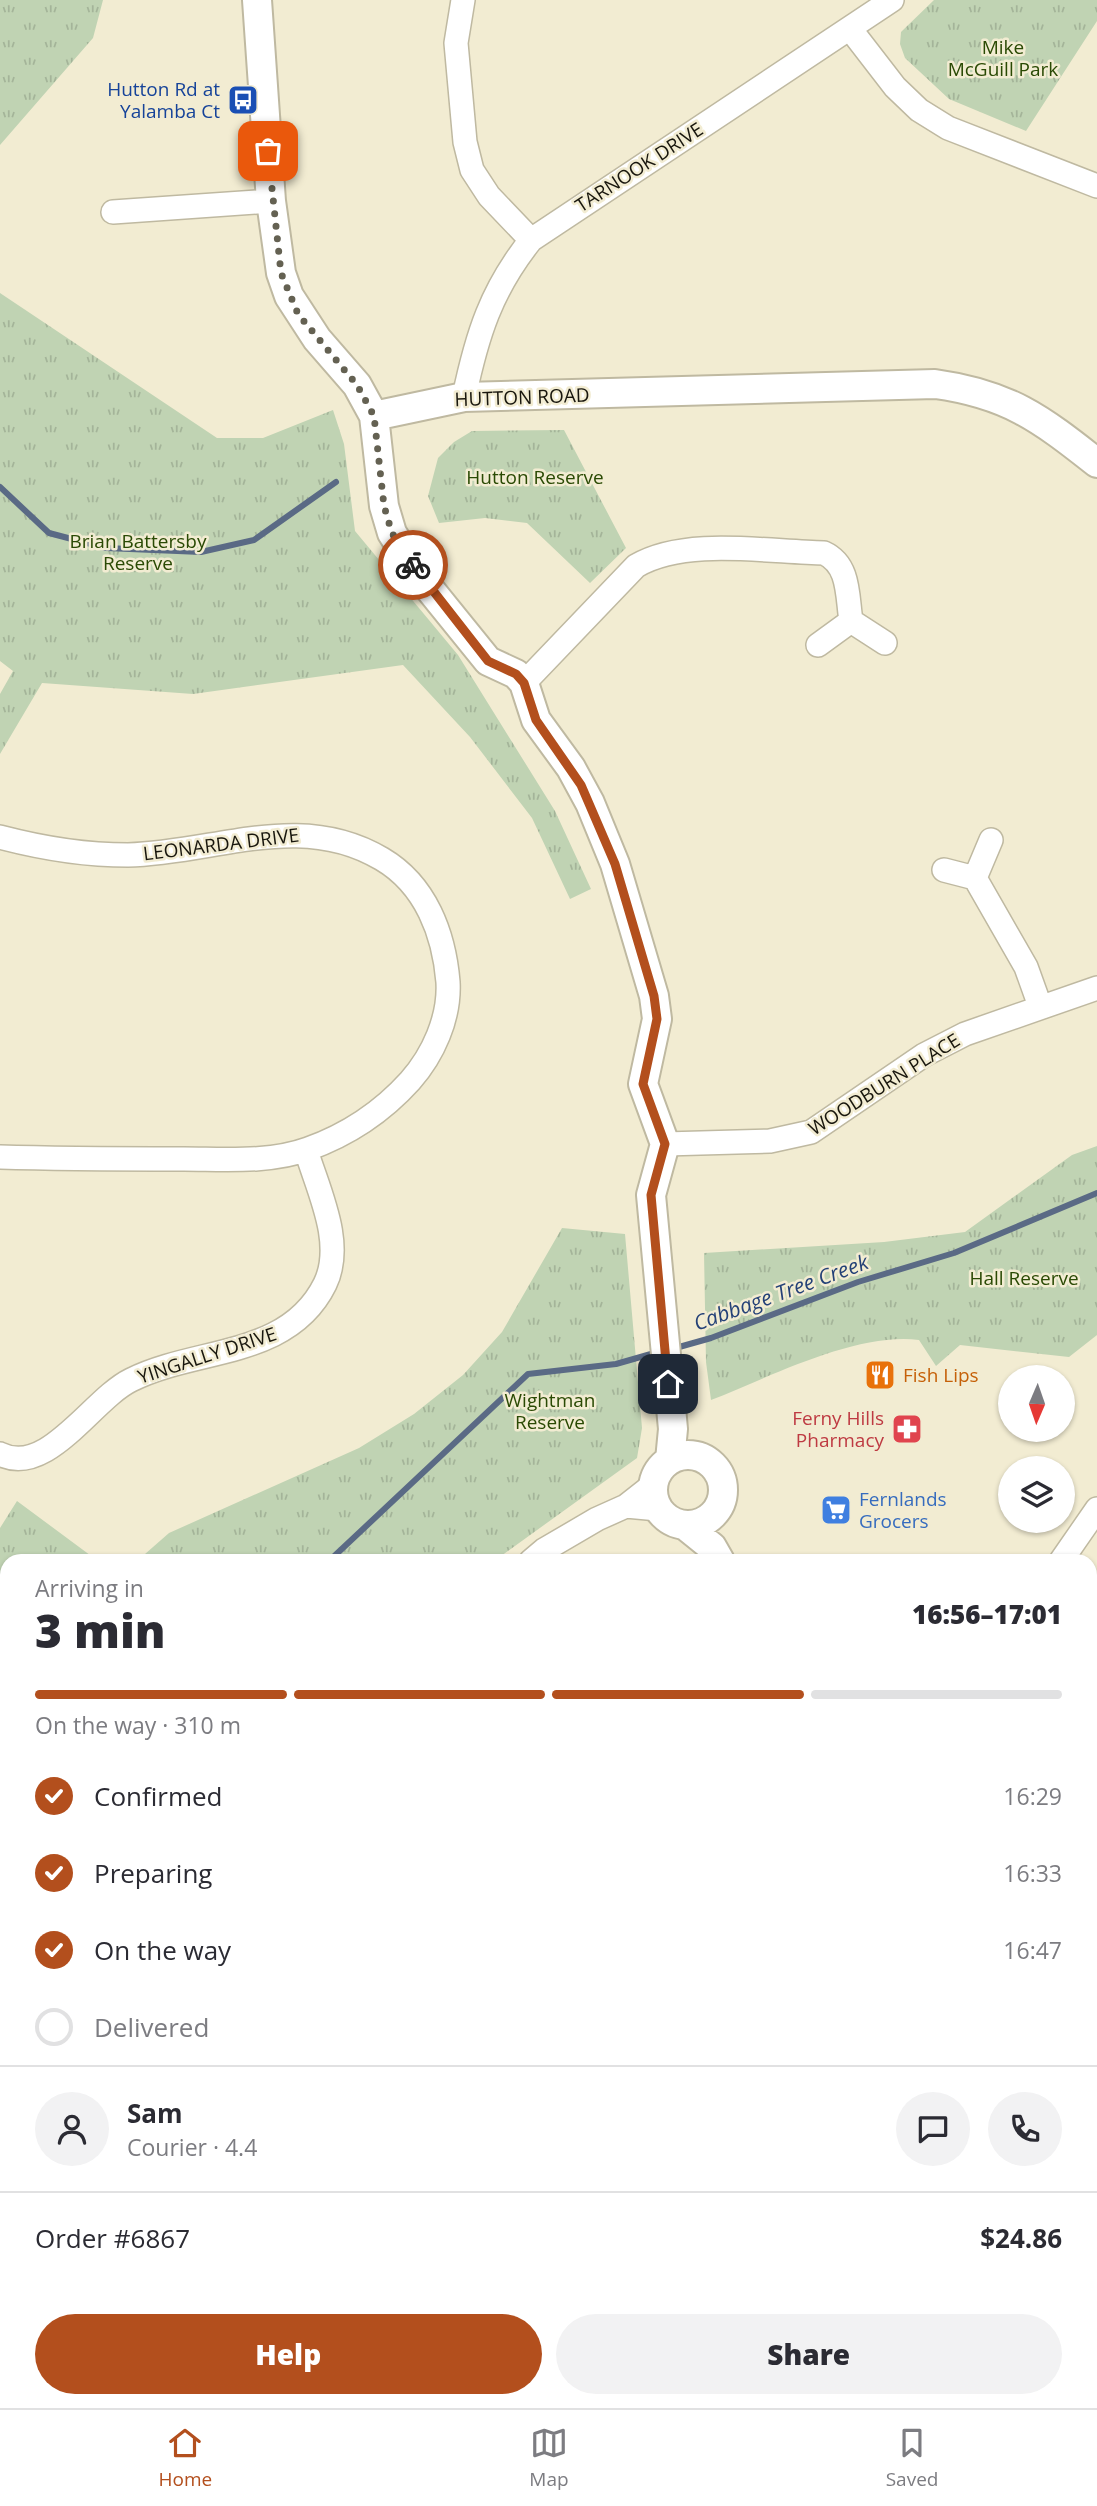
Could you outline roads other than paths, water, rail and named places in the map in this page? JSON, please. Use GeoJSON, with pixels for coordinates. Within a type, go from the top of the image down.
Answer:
{"type":"FeatureCollection","features":[{"type":"Feature","properties":{"kind":"street"},"geometry":{"type":"LineString","coordinates":[[257,0],[271,201],[281,273],[289,296],[317,339],[357,385],[374,416],[384,506],[392,533],[420,577],[488,661],[516,674],[524,683],[536,720],[571,768],[590,803],[615,864],[654,996],[657,1019],[643,1084],[665,1144],[651,1195],[663,1340],[673,1429],[680,1457]]}},
{"type":"Feature","properties":{"kind":"street"},"geometry":{"type":"LineString","coordinates":[[463,0],[456,43],[465,142],[472,170],[489,196],[531,240]]}},
{"type":"Feature","properties":{"kind":"street","name":"TARNOOK DRIVE"},"geometry":{"type":"LineString","coordinates":[[464,397],[475,348],[495,293],[531,240],[606,188],[851,30],[892,0]]}},
{"type":"Feature","properties":{"kind":"street"},"geometry":{"type":"LineString","coordinates":[[851,30],[895,87],[919,110],[948,128],[1097,186]]}},
{"type":"Feature","properties":{"kind":"street"},"geometry":{"type":"LineString","coordinates":[[113,212],[271,201]]}},
{"type":"Feature","properties":{"kind":"street","name":"HUTTON ROAD"},"geometry":{"type":"LineString","coordinates":[[374,416],[464,397],[934,384],[973,389],[1027,410],[1097,463]]}},
{"type":"Feature","properties":{"kind":"street"},"geometry":{"type":"LineString","coordinates":[[524,683],[636,566],[652,556],[684,550],[824,553],[834,558],[844,572],[850,621]]}},
{"type":"Feature","properties":{"kind":"street"},"geometry":{"type":"LineString","coordinates":[[850,621],[885,643]]}},
{"type":"Feature","properties":{"kind":"street"},"geometry":{"type":"LineString","coordinates":[[818,645],[850,621]]}},
{"type":"Feature","properties":{"kind":"street","name":"LEONARDA DRIVE"},"geometry":{"type":"LineString","coordinates":[[0,837],[79,852],[128,855],[309,834],[345,842],[382,859],[403,874],[421,895],[437,926],[446,954],[448,990],[435,1046],[420,1069],[377,1113],[306,1150],[267,1157],[206,1159],[0,1157]]}},
{"type":"Feature","properties":{"kind":"street"},"geometry":{"type":"LineString","coordinates":[[975,878],[991,840]]}},
{"type":"Feature","properties":{"kind":"street"},"geometry":{"type":"LineString","coordinates":[[944,870],[975,878],[1026,967],[1040,1006]]}},
{"type":"Feature","properties":{"kind":"street","name":"WOODBURN PLACE"},"geometry":{"type":"LineString","coordinates":[[665,1144],[770,1141],[811,1132],[924,1055],[965,1034],[1097,988]]}},
{"type":"Feature","properties":{"kind":"street","name":"YINGALLY DRIVE"},"geometry":{"type":"LineString","coordinates":[[0,1454],[9,1459],[38,1457],[64,1437],[105,1396],[135,1378],[260,1341],[290,1328],[326,1283],[331,1257],[331,1232],[306,1150]]}},
{"type":"Feature","properties":{"kind":"street"},"geometry":{"type":"LineString","coordinates":[[680,1457],[709,1461],[721,1477],[724,1496],[698,1522],[665,1517],[656,1496],[657,1474],[680,1457]]}},
{"type":"Feature","properties":{"kind":"street"},"geometry":{"type":"LineString","coordinates":[[542,1554],[576,1531],[626,1506],[656,1496]]}},
{"type":"Feature","properties":{"kind":"street"},"geometry":{"type":"LineString","coordinates":[[1066,1554],[1097,1509]]}},
{"type":"Feature","properties":{"kind":"street"},"geometry":{"type":"LineString","coordinates":[[698,1522],[716,1554]]}},
{"type":"Feature","properties":{"kind":"waterway"},"geometry":{"type":"LineString","coordinates":[[0,487],[49,533],[106,548],[201,552],[254,540],[336,482]]}},
{"type":"Feature","properties":{"kind":"waterway","name":"Cabbage Tree Creek"},"geometry":{"type":"LineString","coordinates":[[672,1349],[711,1338],[858,1282],[954,1253],[1097,1193]]}},
{"type":"Feature","properties":{"kind":"waterway","name":"Cabbage Tree Creek"},"geometry":{"type":"LineString","coordinates":[[336,1554],[528,1374],[616,1364],[658,1352]]}},
{"type":"Feature","properties":{"kind":"place","name":"Hutton Rd at Yalamba Ct"},"geometry":{"type":"Point","coordinates":[243,100]}},
{"type":"Feature","properties":{"kind":"place","name":"Fish Lips"},"geometry":{"type":"Point","coordinates":[880,1375]}},
{"type":"Feature","properties":{"kind":"place","name":"Ferny Hills Pharmacy"},"geometry":{"type":"Point","coordinates":[907,1429]}},
{"type":"Feature","properties":{"kind":"place","name":"Fernlands Grocers"},"geometry":{"type":"Point","coordinates":[836,1510]}},
{"type":"Feature","properties":{"kind":"park label","name":"Mike McGuill Park"},"geometry":{"type":"Point","coordinates":[1003,58]}},
{"type":"Feature","properties":{"kind":"park label","name":"Hutton Reserve"},"geometry":{"type":"Point","coordinates":[535,477]}},
{"type":"Feature","properties":{"kind":"park label","name":"Brian Battersby Reserve"},"geometry":{"type":"Point","coordinates":[138,552]}},
{"type":"Feature","properties":{"kind":"park label","name":"Hall Reserve"},"geometry":{"type":"Point","coordinates":[1024,1278]}},
{"type":"Feature","properties":{"kind":"park label","name":"Wightman Reserve"},"geometry":{"type":"Point","coordinates":[550,1411]}}]}
